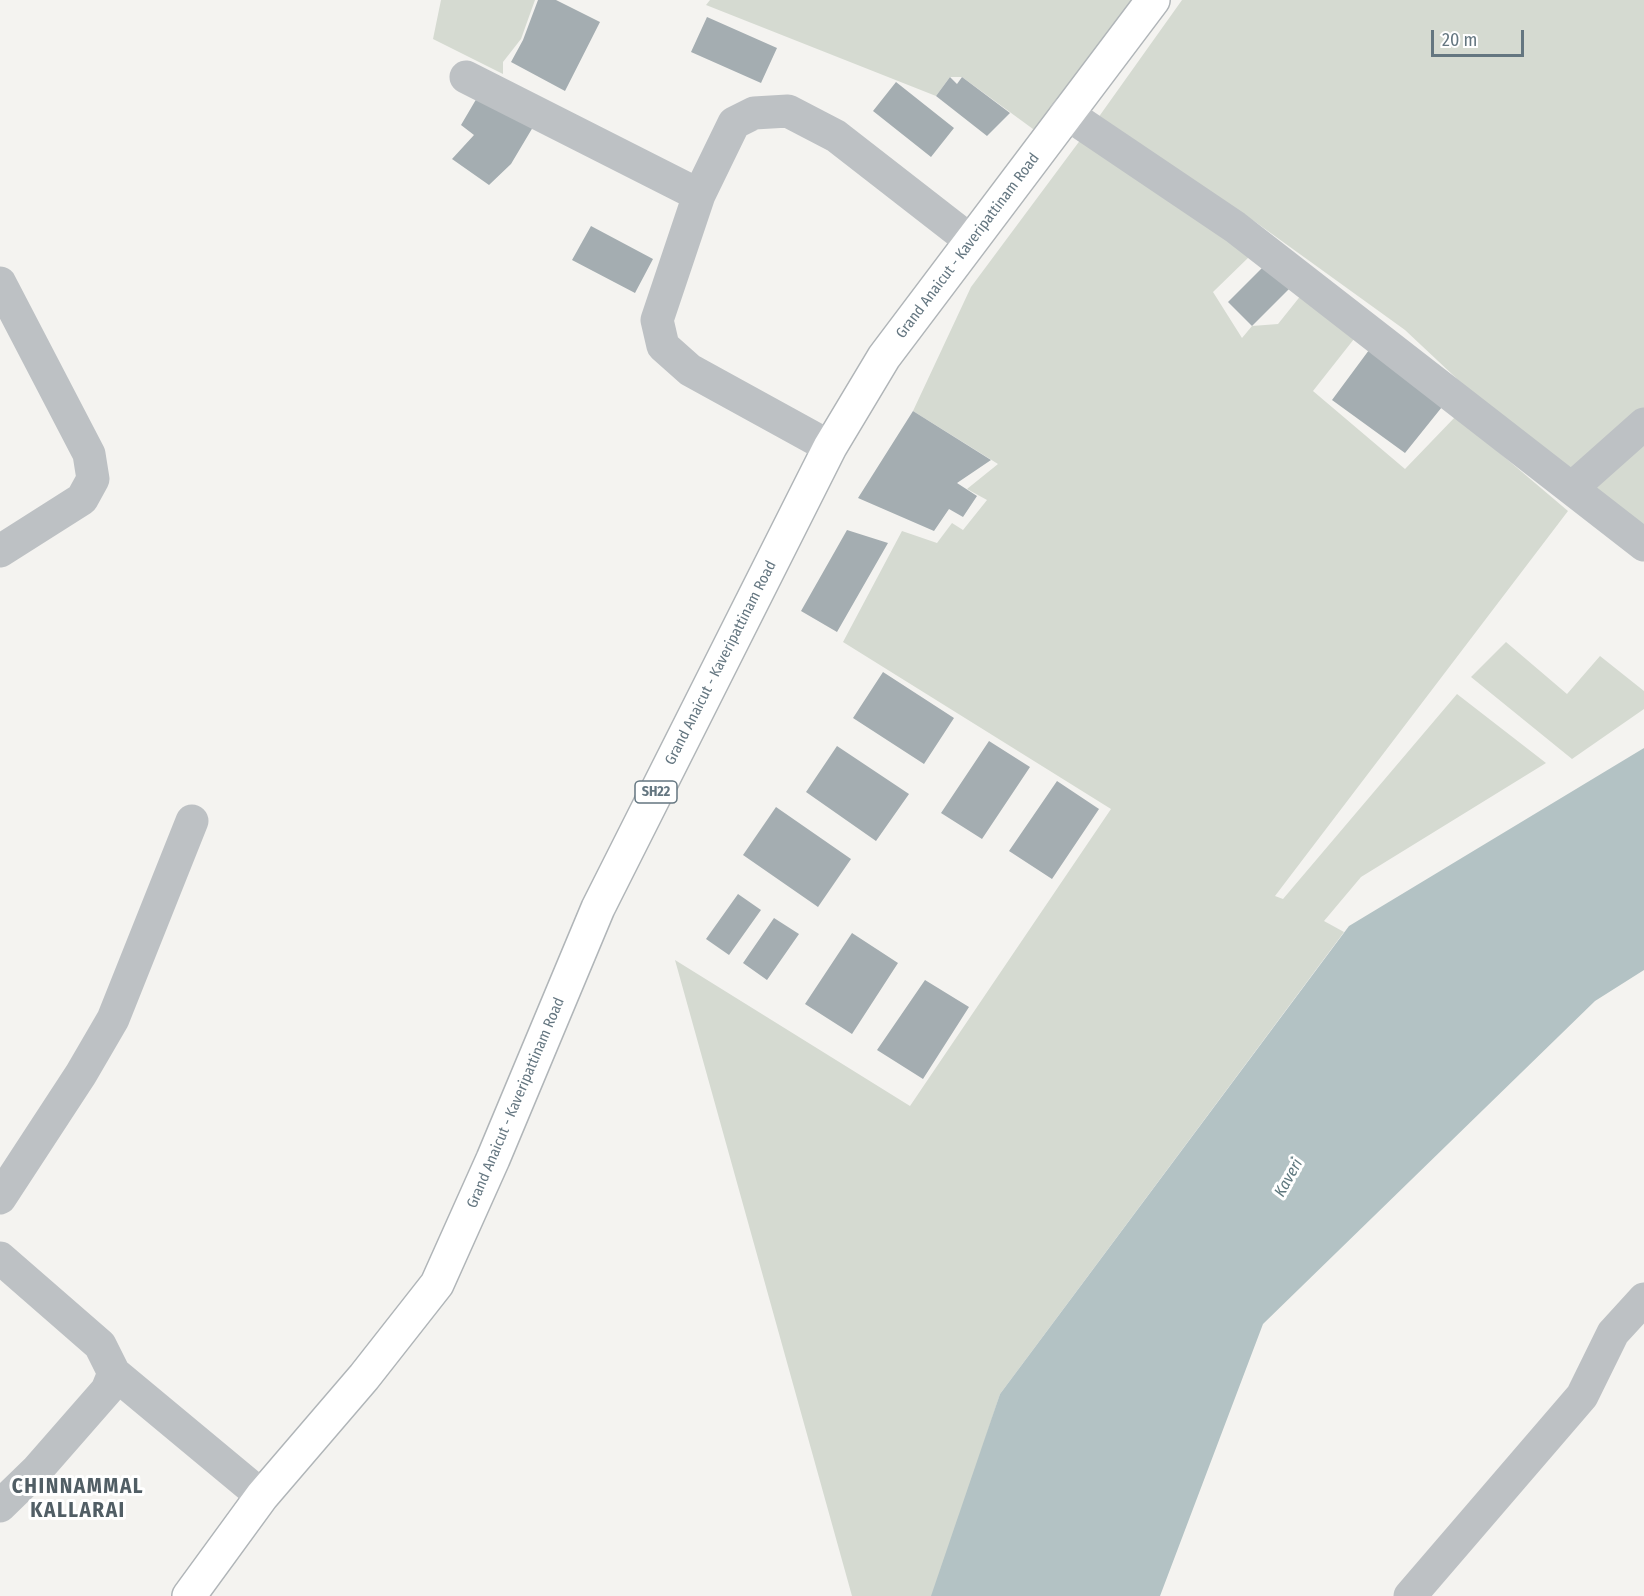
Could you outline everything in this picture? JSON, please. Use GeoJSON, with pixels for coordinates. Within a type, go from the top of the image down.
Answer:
{"type":"FeatureCollection","features":[{"type":"Feature","properties":{"kind":"main road","name":"Grand Anaicut - Kaveripattinam Road"},"geometry":{"type":"LineString","coordinates":[[189,1596],[262,1496],[364,1377],[437,1284],[494,1159],[597,908],[830,447],[884,357],[1153,0]]}},
{"type":"Feature","properties":{"kind":"street"},"geometry":{"type":"LineString","coordinates":[[466,76],[699,195]]}},
{"type":"Feature","properties":{"kind":"street"},"geometry":{"type":"LineString","coordinates":[[830,447],[690,370],[663,346],[657,320],[699,195],[734,123],[754,112],[788,111],[836,136],[971,241]]}},
{"type":"Feature","properties":{"kind":"street"},"geometry":{"type":"LineString","coordinates":[[1066,113],[1235,227],[1644,545]]}},
{"type":"Feature","properties":{"kind":"street"},"geometry":{"type":"LineString","coordinates":[[0,283],[89,454],[93,479],[82,499],[0,551]]}},
{"type":"Feature","properties":{"kind":"street"},"geometry":{"type":"LineString","coordinates":[[1572,488],[1644,424]]}},
{"type":"Feature","properties":{"kind":"street"},"geometry":{"type":"LineString","coordinates":[[0,1198],[81,1074],[112,1019],[192,821]]}},
{"type":"Feature","properties":{"kind":"street"},"geometry":{"type":"LineString","coordinates":[[2,1264],[100,1345],[114,1373],[262,1496]]}},
{"type":"Feature","properties":{"kind":"street"},"geometry":{"type":"LineString","coordinates":[[1410,1596],[1582,1396],[1613,1333],[1644,1299]]}},
{"type":"Feature","properties":{"kind":"street"},"geometry":{"type":"LineString","coordinates":[[0,1506],[37,1470],[107,1390],[114,1373]]}},
{"type":"Feature","properties":{"kind":"shaded area"},"geometry":{"type":"Polygon","coordinates":[[[441,0],[535,0],[521,39],[503,62],[503,74],[433,39],[441,0]]]}},
{"type":"Feature","properties":{"kind":"shaded area"},"geometry":{"type":"Polygon","coordinates":[[[710,0],[1144,0],[1048,140],[962,77],[950,77],[936,96],[706,5],[710,0]]]}},
{"type":"Feature","properties":{"kind":"shaded area"},"geometry":{"type":"Polygon","coordinates":[[[1182,0],[1644,0],[1644,529],[1487,407],[1405,330],[1254,221],[1093,125],[1182,0]]]}},
{"type":"Feature","properties":{"kind":"shaded area"},"geometry":{"type":"Polygon","coordinates":[[[1084,135],[1250,256],[1213,292],[1242,338],[1252,326],[1278,324],[1302,294],[1354,339],[1313,391],[1405,469],[1456,416],[1568,511],[1275,896],[1283,899],[1457,694],[1546,763],[1361,877],[1324,921],[1344,932],[1000,1394],[934,1596],[852,1596],[675,960],[910,1106],[1111,809],[843,642],[902,531],[937,543],[952,523],[963,530],[987,500],[967,489],[998,464],[913,411],[971,287],[1084,135]]]}},
{"type":"Feature","properties":{"kind":"shaded area"},"geometry":{"type":"Polygon","coordinates":[[[1506,642],[1567,694],[1600,656],[1644,691],[1644,709],[1572,759],[1471,677],[1506,642]]]}},
{"type":"Feature","properties":{"kind":"water","name":"Kaveri"},"geometry":{"type":"Polygon","coordinates":[[[1644,748],[1644,970],[1595,1001],[1263,1324],[1160,1596],[931,1596],[1000,1394],[1349,926],[1644,748]]]}},
{"type":"Feature","properties":{"kind":"building"},"geometry":{"type":"Polygon","coordinates":[[[538,0],[556,0],[600,22],[565,91],[511,62],[523,40],[538,0]]]}},
{"type":"Feature","properties":{"kind":"building"},"geometry":{"type":"Polygon","coordinates":[[[707,17],[777,48],[761,83],[691,52],[707,17]]]}},
{"type":"Feature","properties":{"kind":"building"},"geometry":{"type":"Polygon","coordinates":[[[950,77],[957,84],[962,77],[1010,113],[987,136],[936,96],[950,77]]]}},
{"type":"Feature","properties":{"kind":"building"},"geometry":{"type":"Polygon","coordinates":[[[896,82],[954,128],[931,157],[873,111],[896,82]]]}},
{"type":"Feature","properties":{"kind":"building"},"geometry":{"type":"Polygon","coordinates":[[[481,91],[536,122],[511,164],[489,185],[452,159],[474,135],[461,125],[481,91]]]}},
{"type":"Feature","properties":{"kind":"building"},"geometry":{"type":"Polygon","coordinates":[[[591,226],[653,259],[635,293],[572,260],[591,226]]]}},
{"type":"Feature","properties":{"kind":"building"},"geometry":{"type":"Polygon","coordinates":[[[1270,260],[1301,277],[1252,326],[1228,302],[1270,260]]]}},
{"type":"Feature","properties":{"kind":"building"},"geometry":{"type":"Polygon","coordinates":[[[1372,346],[1446,402],[1405,453],[1332,400],[1372,346]]]}},
{"type":"Feature","properties":{"kind":"building"},"geometry":{"type":"Polygon","coordinates":[[[913,411],[991,460],[957,483],[977,496],[963,517],[949,509],[934,531],[858,498],[913,411]]]}},
{"type":"Feature","properties":{"kind":"building"},"geometry":{"type":"Polygon","coordinates":[[[847,530],[888,543],[837,632],[801,611],[847,530]]]}},
{"type":"Feature","properties":{"kind":"building"},"geometry":{"type":"Polygon","coordinates":[[[883,672],[954,718],[924,764],[853,718],[883,672]]]}},
{"type":"Feature","properties":{"kind":"building"},"geometry":{"type":"Polygon","coordinates":[[[989,741],[1030,767],[982,839],[941,813],[989,741]]]}},
{"type":"Feature","properties":{"kind":"building"},"geometry":{"type":"Polygon","coordinates":[[[837,746],[909,794],[876,841],[806,792],[837,746]]]}},
{"type":"Feature","properties":{"kind":"building"},"geometry":{"type":"Polygon","coordinates":[[[1057,781],[1099,809],[1052,879],[1009,851],[1057,781]]]}},
{"type":"Feature","properties":{"kind":"building"},"geometry":{"type":"Polygon","coordinates":[[[776,807],[851,859],[818,907],[743,855],[776,807]]]}},
{"type":"Feature","properties":{"kind":"building"},"geometry":{"type":"Polygon","coordinates":[[[738,894],[761,910],[729,955],[706,939],[738,894]]]}},
{"type":"Feature","properties":{"kind":"building"},"geometry":{"type":"Polygon","coordinates":[[[774,918],[799,934],[767,980],[743,963],[774,918]]]}},
{"type":"Feature","properties":{"kind":"building"},"geometry":{"type":"Polygon","coordinates":[[[852,933],[898,963],[852,1034],[805,1004],[852,933]]]}},
{"type":"Feature","properties":{"kind":"building"},"geometry":{"type":"Polygon","coordinates":[[[925,980],[969,1007],[923,1079],[877,1050],[925,980]]]}},
{"type":"Feature","properties":{"kind":"district","name":"CHINNAMMAL KALLARAI"},"geometry":{"type":"Point","coordinates":[78,1499]}}]}
